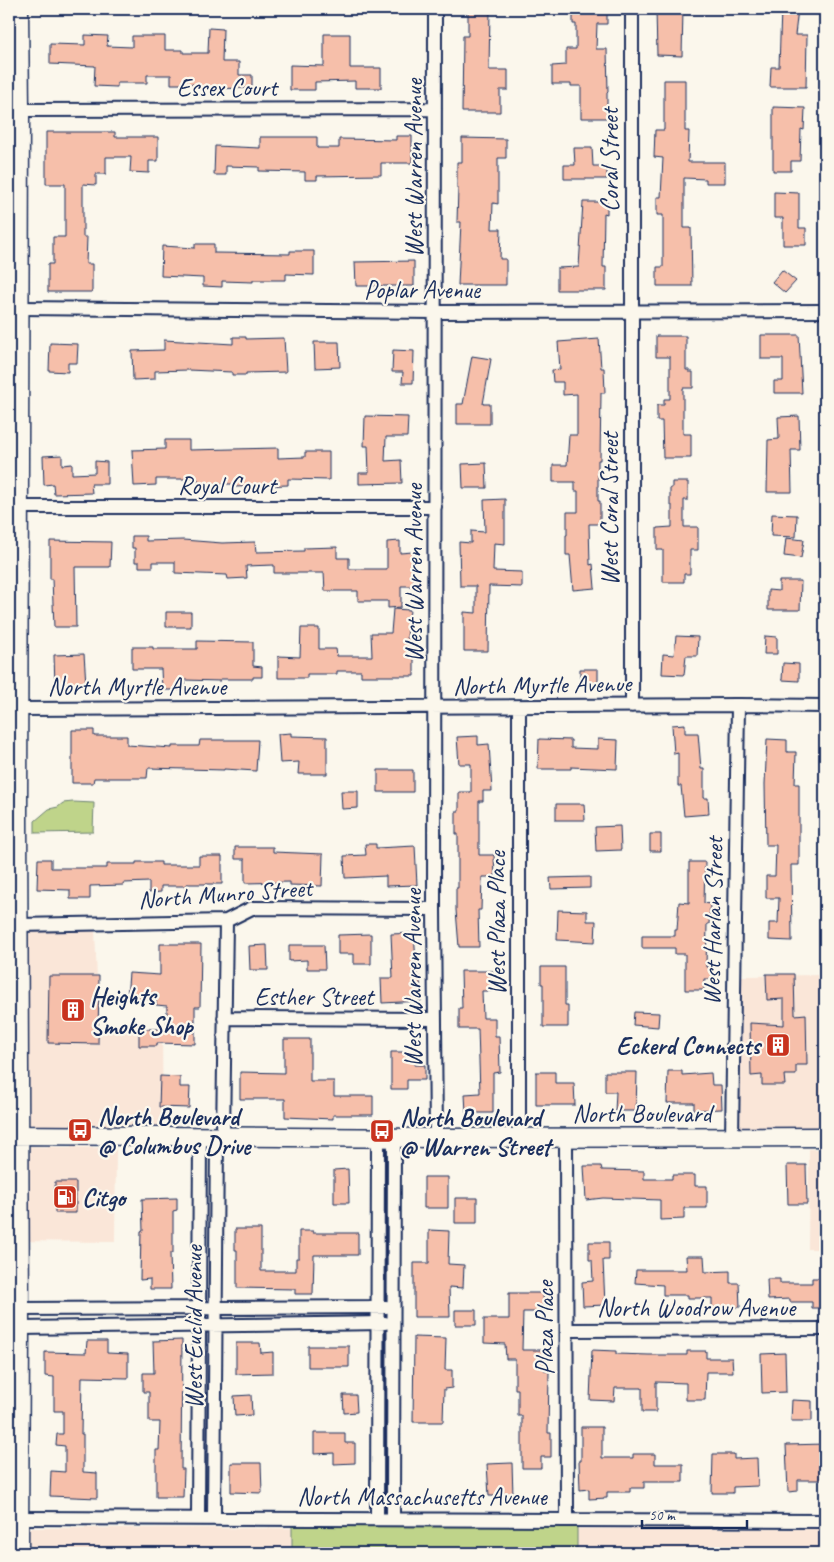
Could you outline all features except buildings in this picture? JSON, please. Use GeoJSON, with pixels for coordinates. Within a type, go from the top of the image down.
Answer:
{"type":"FeatureCollection","features":[{"type":"Feature","properties":{"kind":"main road"},"geometry":{"type":"LineString","coordinates":[[17,12],[20,110],[19,308],[14,429],[19,507],[19,709],[14,860],[19,925],[14,1135],[20,1309],[19,1553]]}},
{"type":"Feature","properties":{"kind":"main road","name":"North Boulevard"},"geometry":{"type":"LineString","coordinates":[[14,1135],[386,1138],[825,1137]]}},
{"type":"Feature","properties":{"kind":"street","name":"West Warren Avenue"},"geometry":{"type":"LineString","coordinates":[[435,9],[434,909],[436,1138]]}},
{"type":"Feature","properties":{"kind":"street","name":"Coral Street"},"geometry":{"type":"LineString","coordinates":[[632,9],[632,312]]}},
{"type":"Feature","properties":{"kind":"street","name":"Essex Court"},"geometry":{"type":"LineString","coordinates":[[20,110],[435,109]]}},
{"type":"Feature","properties":{"kind":"street","name":"Poplar Avenue"},"geometry":{"type":"LineString","coordinates":[[19,308],[435,312],[825,311]]}},
{"type":"Feature","properties":{"kind":"street","name":"West Coral Street"},"geometry":{"type":"LineString","coordinates":[[632,312],[632,706]]}},
{"type":"Feature","properties":{"kind":"street","name":"Royal Court"},"geometry":{"type":"LineString","coordinates":[[19,507],[435,507]]}},
{"type":"Feature","properties":{"kind":"street","name":"West Harlan Street"},"geometry":{"type":"LineString","coordinates":[[732,1138],[738,705]]}},
{"type":"Feature","properties":{"kind":"street","name":"North Myrtle Avenue"},"geometry":{"type":"LineString","coordinates":[[19,709],[825,706]]}},
{"type":"Feature","properties":{"kind":"street","name":"West Plaza Place"},"geometry":{"type":"LineString","coordinates":[[519,707],[519,1138]]}},
{"type":"Feature","properties":{"kind":"street","name":"North Munro Street"},"geometry":{"type":"LineString","coordinates":[[19,925],[226,921],[252,908],[434,909]]}},
{"type":"Feature","properties":{"kind":"street","name":"West Euclid Avenue"},"geometry":{"type":"LineString","coordinates":[[198,1518],[199,1326],[224,1018],[226,921]]}},
{"type":"Feature","properties":{"kind":"street","name":"Esther Street"},"geometry":{"type":"LineString","coordinates":[[224,1018],[435,1019]]}},
{"type":"Feature","properties":{"kind":"street","name":"West Euclid Avenue"},"geometry":{"type":"LineString","coordinates":[[213,1136],[216,1309],[214,1518]]}},
{"type":"Feature","properties":{"kind":"street"},"geometry":{"type":"LineString","coordinates":[[386,1138],[394,1306],[393,1519]]}},
{"type":"Feature","properties":{"kind":"street"},"geometry":{"type":"LineString","coordinates":[[377,1519],[378,1307],[386,1138]]}},
{"type":"Feature","properties":{"kind":"street","name":"Plaza Place"},"geometry":{"type":"LineString","coordinates":[[566,1138],[567,1519]]}},
{"type":"Feature","properties":{"kind":"street"},"geometry":{"type":"LineString","coordinates":[[20,1309],[216,1309],[394,1306]]}},
{"type":"Feature","properties":{"kind":"street"},"geometry":{"type":"LineString","coordinates":[[20,1328],[393,1323]]}},
{"type":"Feature","properties":{"kind":"street","name":"North Woodrow Avenue"},"geometry":{"type":"LineString","coordinates":[[567,1330],[825,1329]]}},
{"type":"Feature","properties":{"kind":"street","name":"North Massachusetts Avenue"},"geometry":{"type":"LineString","coordinates":[[19,1518],[825,1521]]}},
{"type":"Feature","properties":{"kind":"shaded area"},"geometry":{"type":"Polygon","coordinates":[[[95,930],[99,1030],[162,1033],[163,1128],[28,1128],[27,932],[95,930]]]}},
{"type":"Feature","properties":{"kind":"shaded area"},"geometry":{"type":"Polygon","coordinates":[[[825,975],[825,1130],[740,1131],[742,976],[825,975]]]}},
{"type":"Feature","properties":{"kind":"shaded area"},"geometry":{"type":"Polygon","coordinates":[[[9,1146],[116,1148],[115,1242],[12,1241],[11,1458],[9,1458],[9,1146]]]}},
{"type":"Feature","properties":{"kind":"shaded area"},"geometry":{"type":"Polygon","coordinates":[[[809,1149],[825,1149],[825,1249],[808,1249],[809,1149]]]}},
{"type":"Feature","properties":{"kind":"shaded area"},"geometry":{"type":"Polygon","coordinates":[[[24,1528],[825,1529],[825,1553],[24,1553],[24,1528]]]}},
{"type":"Feature","properties":{"kind":"green space"},"geometry":{"type":"Polygon","coordinates":[[[63,803],[94,803],[93,832],[35,833],[35,821],[49,809],[58,807],[63,803]]]}},
{"type":"Feature","properties":{"kind":"green space"},"geometry":{"type":"Polygon","coordinates":[[[292,1526],[577,1526],[577,1553],[292,1553],[292,1526]]]}},
{"type":"Feature","properties":{"kind":"place","name":"Heights Smoke Shop"},"geometry":{"type":"Point","coordinates":[73,1010]}},
{"type":"Feature","properties":{"kind":"place","name":"Eckerd Connects"},"geometry":{"type":"Point","coordinates":[778,1045]}},
{"type":"Feature","properties":{"kind":"place","name":"North Boulevard @ Columbus Drive"},"geometry":{"type":"Point","coordinates":[80,1130]}},
{"type":"Feature","properties":{"kind":"place","name":"North Boulevard @ Warren Street"},"geometry":{"type":"Point","coordinates":[382,1131]}},
{"type":"Feature","properties":{"kind":"place","name":"Citgo"},"geometry":{"type":"Point","coordinates":[65,1197]}}]}
